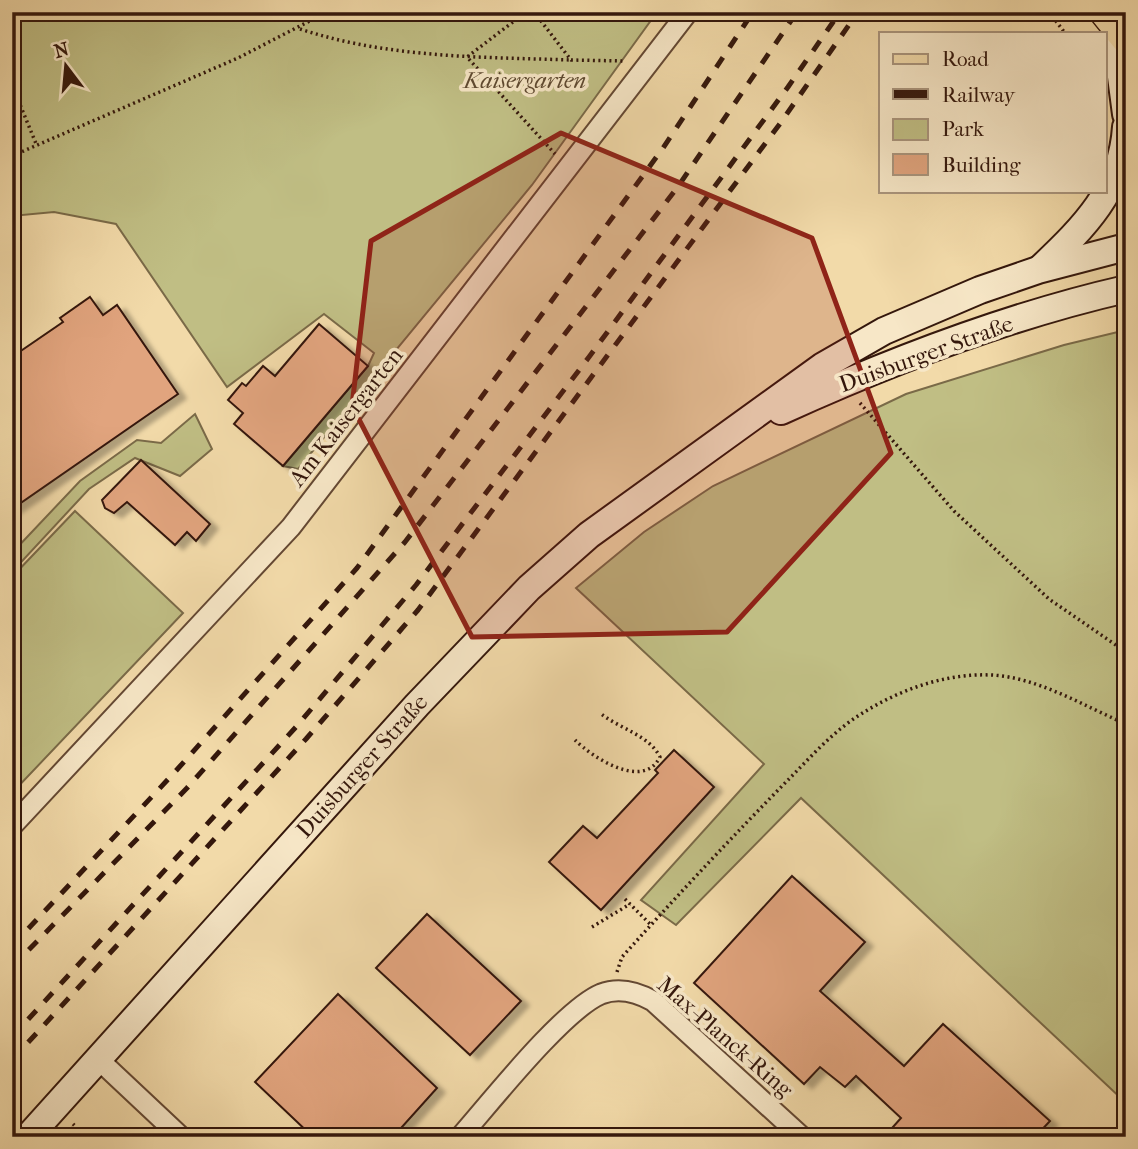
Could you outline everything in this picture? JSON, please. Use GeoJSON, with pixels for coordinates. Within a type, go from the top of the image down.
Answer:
{"type":"FeatureCollection","features":[{"type":"Feature","properties":{"kind":"main road"},"geometry":{"type":"LineString","coordinates":[[1115,25],[1126,114]]}},
{"type":"Feature","properties":{"kind":"main road"},"geometry":{"type":"LineString","coordinates":[[1038,270],[1089,222],[1103,202],[1120,164],[1126,127]]}},
{"type":"Feature","properties":{"kind":"main road","name":"Duisburger Straße"},"geometry":{"type":"LineString","coordinates":[[28,1137],[416,705],[554,564],[615,514],[823,366],[884,331],[953,300],[1038,270],[1126,247]]}},
{"type":"Feature","properties":{"kind":"main road","name":"Duisburger Straße"},"geometry":{"type":"LineString","coordinates":[[731,433],[843,383],[991,328],[1126,289]]}},
{"type":"Feature","properties":{"kind":"street","name":"Am Kaisergarten"},"geometry":{"type":"LineString","coordinates":[[12,825],[291,527],[688,12]]}},
{"type":"Feature","properties":{"kind":"street"},"geometry":{"type":"LineString","coordinates":[[460,1137],[571,1015],[590,1000],[611,991]]}},
{"type":"Feature","properties":{"kind":"street","name":"Max-Planck-Ring"},"geometry":{"type":"LineString","coordinates":[[611,991],[633,992],[653,1001],[802,1137]]}},
{"type":"Feature","properties":{"kind":"street"},"geometry":{"type":"LineString","coordinates":[[98,1059],[181,1137]]}},
{"type":"Feature","properties":{"kind":"path"},"geometry":{"type":"LineString","coordinates":[[12,156],[299,28],[327,12]]}},
{"type":"Feature","properties":{"kind":"path"},"geometry":{"type":"LineString","coordinates":[[467,57],[526,12]]}},
{"type":"Feature","properties":{"kind":"path"},"geometry":{"type":"LineString","coordinates":[[534,12],[571,60]]}},
{"type":"Feature","properties":{"kind":"path"},"geometry":{"type":"LineString","coordinates":[[1049,12],[1064,32]]}},
{"type":"Feature","properties":{"kind":"path"},"geometry":{"type":"LineString","coordinates":[[299,28],[370,48],[467,57],[650,62]]}},
{"type":"Feature","properties":{"kind":"path"},"geometry":{"type":"LineString","coordinates":[[467,57],[568,169]]}},
{"type":"Feature","properties":{"kind":"path"},"geometry":{"type":"LineString","coordinates":[[12,85],[37,146]]}},
{"type":"Feature","properties":{"kind":"path"},"geometry":{"type":"LineString","coordinates":[[843,383],[954,511],[1049,599],[1126,652]]}},
{"type":"Feature","properties":{"kind":"path"},"geometry":{"type":"LineString","coordinates":[[611,991],[622,957],[833,736],[860,715],[911,689],[962,676],[1002,677],[1021,680],[1126,724]]}},
{"type":"Feature","properties":{"kind":"path"},"geometry":{"type":"LineString","coordinates":[[575,740],[594,758],[609,764],[632,771],[648,770],[656,765],[660,757],[647,739],[618,727],[600,713]]}},
{"type":"Feature","properties":{"kind":"path"},"geometry":{"type":"LineString","coordinates":[[1126,858],[1119,897],[1119,927],[1126,956]]}},
{"type":"Feature","properties":{"kind":"path"},"geometry":{"type":"LineString","coordinates":[[1119,897],[1126,900]]}},
{"type":"Feature","properties":{"kind":"path"},"geometry":{"type":"LineString","coordinates":[[625,899],[651,925]]}},
{"type":"Feature","properties":{"kind":"path"},"geometry":{"type":"LineString","coordinates":[[592,927],[630,904]]}},
{"type":"Feature","properties":{"kind":"highlighted area"},"geometry":{"type":"Polygon","coordinates":[[[561,133],[812,238],[891,453],[727,632],[472,637],[352,406],[371,241],[561,133]]]}},
{"type":"Feature","properties":{"kind":"green space","name":"Kaisergarten"},"geometry":{"type":"Polygon","coordinates":[[[12,12],[657,12],[532,185],[298,469],[283,466],[368,366],[374,353],[324,314],[227,387],[116,224],[54,212],[12,216],[12,12]]]}},
{"type":"Feature","properties":{"kind":"green space"},"geometry":{"type":"Polygon","coordinates":[[[1126,330],[1126,1103],[801,798],[676,925],[641,900],[764,764],[576,588],[644,532],[713,486],[906,394],[1064,345],[1126,330]]]}},
{"type":"Feature","properties":{"kind":"green space"},"geometry":{"type":"Polygon","coordinates":[[[195,414],[212,449],[180,476],[135,458],[89,489],[12,572],[12,553],[80,481],[137,440],[161,443],[195,414]]]}},
{"type":"Feature","properties":{"kind":"green space"},"geometry":{"type":"Polygon","coordinates":[[[75,511],[183,613],[12,793],[12,577],[75,511]]]}},
{"type":"Feature","properties":{"kind":"building"},"geometry":{"type":"Polygon","coordinates":[[[90,297],[103,315],[117,305],[178,394],[12,509],[12,357],[63,322],[60,318],[90,297]]]}},
{"type":"Feature","properties":{"kind":"building"},"geometry":{"type":"Polygon","coordinates":[[[319,324],[368,366],[283,466],[234,424],[243,413],[228,400],[242,383],[246,386],[263,366],[275,376],[319,324]]]}},
{"type":"Feature","properties":{"kind":"building"},"geometry":{"type":"Polygon","coordinates":[[[141,460],[210,524],[196,541],[187,532],[175,545],[127,502],[114,513],[105,508],[102,500],[141,460]]]}},
{"type":"Feature","properties":{"kind":"building"},"geometry":{"type":"Polygon","coordinates":[[[674,750],[714,787],[601,910],[549,862],[583,826],[597,838],[658,773],[655,770],[674,750]]]}},
{"type":"Feature","properties":{"kind":"building"},"geometry":{"type":"Polygon","coordinates":[[[792,876],[865,942],[820,991],[904,1066],[943,1024],[1050,1121],[1035,1137],[884,1137],[901,1118],[856,1076],[845,1087],[820,1067],[804,1084],[694,983],[792,876]]]}},
{"type":"Feature","properties":{"kind":"building"},"geometry":{"type":"Polygon","coordinates":[[[427,914],[521,1001],[470,1055],[376,968],[427,914]]]}},
{"type":"Feature","properties":{"kind":"building"},"geometry":{"type":"Polygon","coordinates":[[[338,994],[437,1088],[393,1137],[313,1137],[255,1082],[338,994]]]}},
{"type":"Feature","properties":{"kind":"railway"},"geometry":{"type":"LineString","coordinates":[[12,946],[174,773],[357,568],[663,148],[753,12]]}},
{"type":"Feature","properties":{"kind":"railway"},"geometry":{"type":"LineString","coordinates":[[12,967],[187,788],[405,542],[677,188],[797,12]]}},
{"type":"Feature","properties":{"kind":"railway"},"geometry":{"type":"LineString","coordinates":[[12,1037],[296,727],[416,585],[589,357],[840,12]]}},
{"type":"Feature","properties":{"kind":"railway"},"geometry":{"type":"LineString","coordinates":[[12,1060],[306,739],[418,610],[779,125],[858,12]]}}]}
